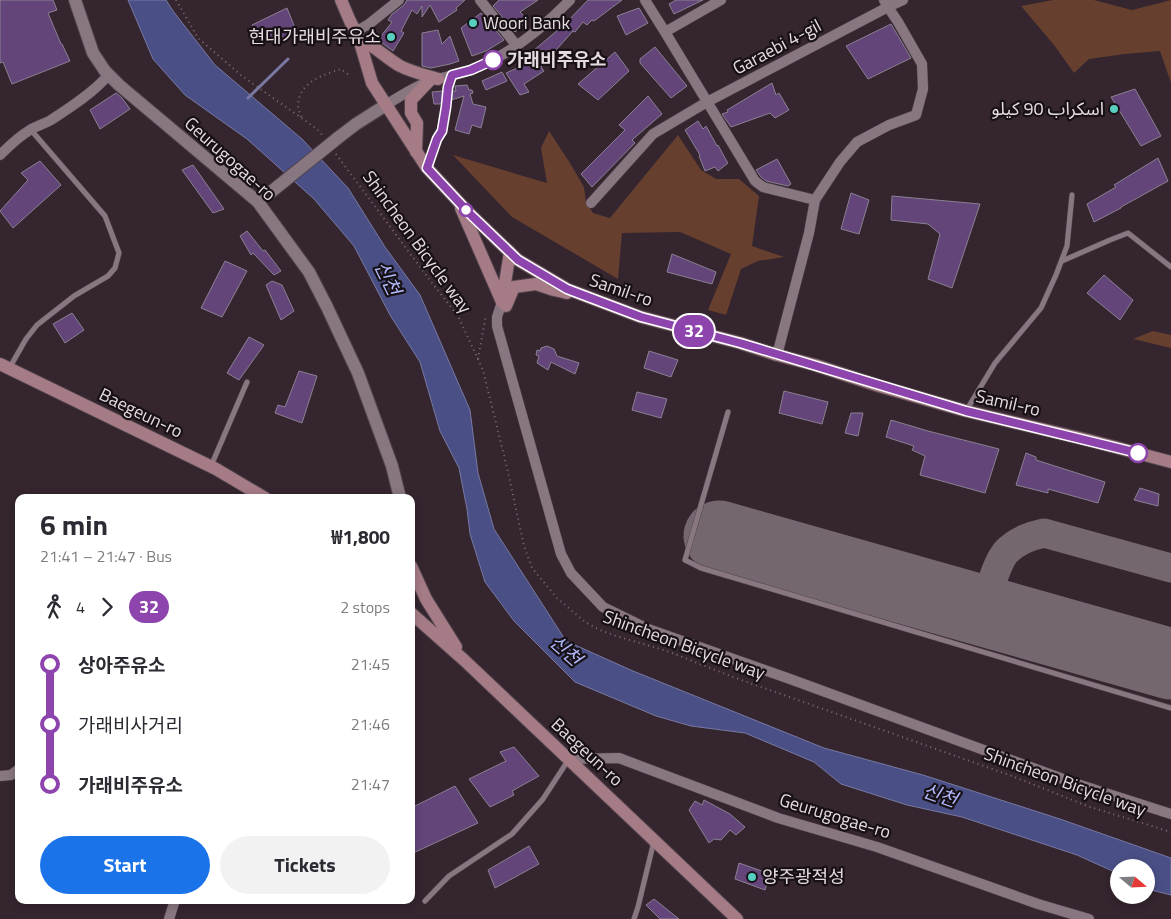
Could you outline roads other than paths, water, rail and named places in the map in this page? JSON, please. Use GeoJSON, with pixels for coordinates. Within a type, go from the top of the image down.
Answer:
{"type":"FeatureCollection","features":[{"type":"Feature","properties":{"kind":"main road","name":"Samil-ro"},"geometry":{"type":"LineString","coordinates":[[341,0],[357,36],[372,83],[427,168],[518,260],[567,289],[641,317],[740,343],[966,411],[1171,462]]}},
{"type":"Feature","properties":{"kind":"main road"},"geometry":{"type":"LineString","coordinates":[[357,36],[402,67],[434,80],[412,100],[411,113],[417,123],[416,152]]}},
{"type":"Feature","properties":{"kind":"main road"},"geometry":{"type":"LineString","coordinates":[[458,201],[504,304]]}},
{"type":"Feature","properties":{"kind":"main road"},"geometry":{"type":"LineString","coordinates":[[504,304],[510,252]]}},
{"type":"Feature","properties":{"kind":"main road"},"geometry":{"type":"LineString","coordinates":[[504,304],[514,287],[536,284],[594,299]]}},
{"type":"Feature","properties":{"kind":"main road","name":"Baegeun-ro"},"geometry":{"type":"LineString","coordinates":[[5,366],[210,467],[258,494]]}},
{"type":"Feature","properties":{"kind":"main road"},"geometry":{"type":"LineString","coordinates":[[415,575],[426,600],[464,660]]}},
{"type":"Feature","properties":{"kind":"main road","name":"Baegeun-ro"},"geometry":{"type":"LineString","coordinates":[[415,617],[464,660],[737,919]]}},
{"type":"Feature","properties":{"kind":"street","name":"Geurugogae-ro"},"geometry":{"type":"LineString","coordinates":[[75,0],[93,53],[108,75],[169,128],[262,199],[309,272],[358,373],[392,466],[399,494]]}},
{"type":"Feature","properties":{"kind":"street"},"geometry":{"type":"LineString","coordinates":[[357,36],[399,0]]}},
{"type":"Feature","properties":{"kind":"street"},"geometry":{"type":"LineString","coordinates":[[480,0],[517,46]]}},
{"type":"Feature","properties":{"kind":"street"},"geometry":{"type":"LineString","coordinates":[[262,199],[356,124],[403,93],[434,80],[471,70],[503,55],[558,13],[570,0]]}},
{"type":"Feature","properties":{"kind":"street"},"geometry":{"type":"LineString","coordinates":[[645,0],[755,181],[763,187],[816,200]]}},
{"type":"Feature","properties":{"kind":"street"},"geometry":{"type":"LineString","coordinates":[[665,32],[721,0]]}},
{"type":"Feature","properties":{"kind":"street","name":"Garaebi 4-gil"},"geometry":{"type":"LineString","coordinates":[[592,203],[653,134],[707,102],[886,4],[903,0]]}},
{"type":"Feature","properties":{"kind":"street"},"geometry":{"type":"LineString","coordinates":[[777,355],[816,200],[840,162],[856,142],[889,125],[916,115],[923,89],[922,64],[886,4]]}},
{"type":"Feature","properties":{"kind":"street"},"geometry":{"type":"LineString","coordinates":[[0,155],[11,143],[82,100],[102,83],[108,75]]}},
{"type":"Feature","properties":{"kind":"street"},"geometry":{"type":"LineString","coordinates":[[504,304],[497,317],[497,326],[561,554],[571,573],[603,607],[648,629],[1074,783],[1171,814]]}},
{"type":"Feature","properties":{"kind":"street","name":"Geurugogae-ro"},"geometry":{"type":"LineString","coordinates":[[569,759],[619,758],[778,818],[877,847],[1038,904],[1089,919]]}},
{"type":"Feature","properties":{"kind":"street"},"geometry":{"type":"LineString","coordinates":[[169,919],[174,904]]}},
{"type":"Feature","properties":{"kind":"lane"},"geometry":{"type":"LineString","coordinates":[[427,168],[437,139],[442,131],[448,87],[452,75]]}},
{"type":"Feature","properties":{"kind":"lane"},"geometry":{"type":"LineString","coordinates":[[5,366],[37,325],[74,296],[108,276],[115,268],[119,253],[105,216],[31,130]]}},
{"type":"Feature","properties":{"kind":"lane"},"geometry":{"type":"LineString","coordinates":[[966,411],[995,363],[1041,308],[1067,246],[1072,195]]}},
{"type":"Feature","properties":{"kind":"lane"},"geometry":{"type":"LineString","coordinates":[[1062,261],[1128,233],[1171,267]]}},
{"type":"Feature","properties":{"kind":"lane"},"geometry":{"type":"LineString","coordinates":[[210,467],[247,382]]}},
{"type":"Feature","properties":{"kind":"lane"},"geometry":{"type":"LineString","coordinates":[[728,412],[685,560],[701,568],[1171,708]]}},
{"type":"Feature","properties":{"kind":"lane"},"geometry":{"type":"LineString","coordinates":[[425,901],[449,876],[512,834],[543,799],[569,759]]}},
{"type":"Feature","properties":{"kind":"lane"},"geometry":{"type":"LineString","coordinates":[[634,919],[654,840]]}},
{"type":"Feature","properties":{"kind":"water","name":"신천"},"geometry":{"type":"Polygon","coordinates":[[[128,0],[166,0],[215,65],[302,139],[348,188],[385,247],[420,295],[470,410],[478,473],[494,529],[566,641],[633,671],[824,748],[923,775],[1060,819],[1171,858],[1171,895],[1155,891],[1155,859],[1110,859],[1110,870],[1077,855],[962,817],[907,805],[841,784],[814,762],[745,733],[691,726],[656,716],[575,682],[514,621],[485,582],[470,534],[459,468],[440,431],[420,362],[390,315],[354,246],[314,199],[247,139],[185,95],[153,59],[128,0]]]}},
{"type":"Feature","properties":{"kind":"waterway"},"geometry":{"type":"LineString","coordinates":[[248,98],[288,59]]}},
{"type":"Feature","properties":{"kind":"place","name":"Woori Bank"},"geometry":{"type":"Point","coordinates":[473,23]}},
{"type":"Feature","properties":{"kind":"place","name":"현대가래비주유소"},"geometry":{"type":"Point","coordinates":[391,37]}},
{"type":"Feature","properties":{"kind":"place","name":"가래비주유소"},"geometry":{"type":"Point","coordinates":[493,60]}},
{"type":"Feature","properties":{"kind":"place","name":"اسكراب 90 كيلو"},"geometry":{"type":"Point","coordinates":[1114,109]}},
{"type":"Feature","properties":{"kind":"place","name":"양주광적성"},"geometry":{"type":"Point","coordinates":[752,877]}}]}
